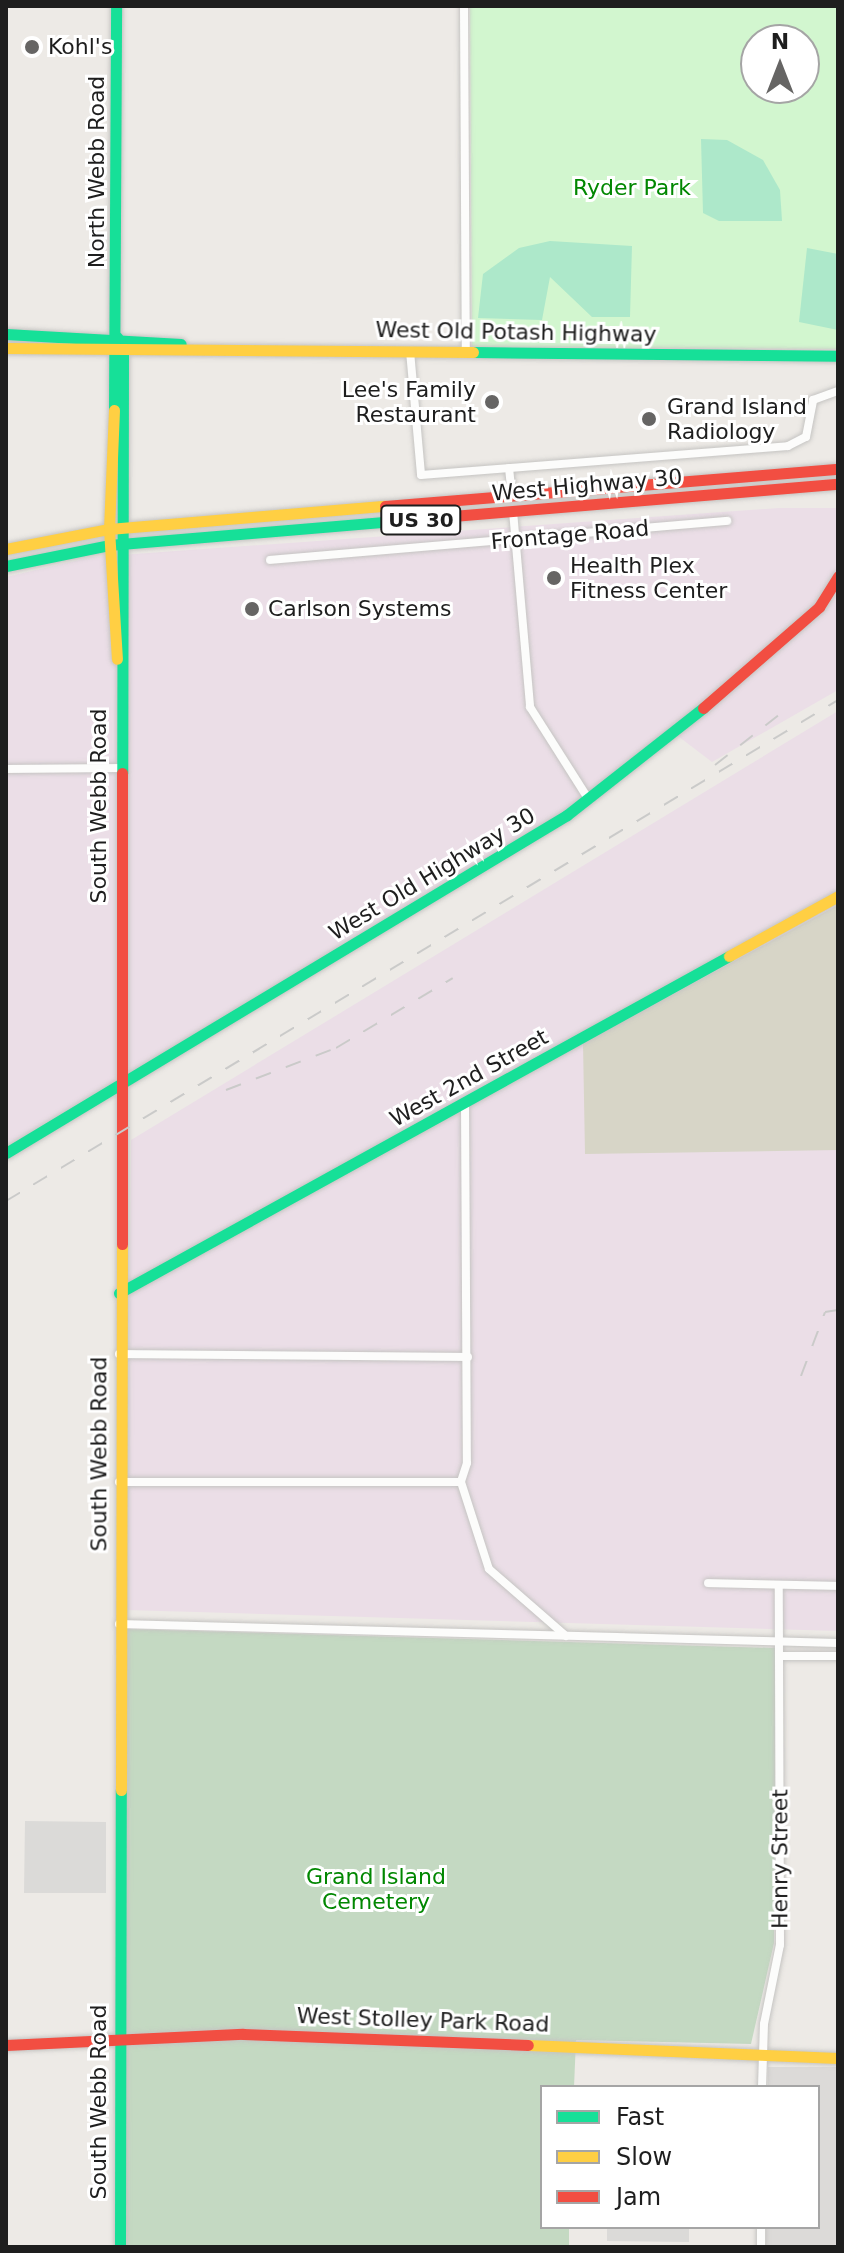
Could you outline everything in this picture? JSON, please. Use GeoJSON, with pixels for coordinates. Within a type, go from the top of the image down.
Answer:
{"type":"FeatureCollection","features":[{"type":"Feature","properties":{"kind":"main road","name":"North Webb Road"},"geometry":{"type":"LineString","coordinates":[[116,6],[117,345]]}},
{"type":"Feature","properties":{"kind":"main road","name":"West Old Potash Highway"},"geometry":{"type":"LineString","coordinates":[[6,334],[117,345]]}},
{"type":"Feature","properties":{"kind":"main road"},"geometry":{"type":"LineString","coordinates":[[6,341],[34,335]]}},
{"type":"Feature","properties":{"kind":"main road","name":"West Old Potash Highway"},"geometry":{"type":"LineString","coordinates":[[6,348],[117,345],[838,356]]}},
{"type":"Feature","properties":{"kind":"main road","name":"South Webb Road"},"geometry":{"type":"LineString","coordinates":[[117,345],[123,544],[118,661],[120,2247]]}},
{"type":"Feature","properties":{"kind":"main road","name":"South Webb Road"},"geometry":{"type":"LineString","coordinates":[[117,345],[109,545],[118,661]]}},
{"type":"Feature","properties":{"kind":"main road","name":"West Highway 30"},"geometry":{"type":"LineString","coordinates":[[6,549],[109,529],[838,469]]}},
{"type":"Feature","properties":{"kind":"main road","name":"West Highway 30"},"geometry":{"type":"LineString","coordinates":[[6,566],[109,545],[838,484]]}},
{"type":"Feature","properties":{"kind":"main road","name":"West Old Highway 30"},"geometry":{"type":"LineString","coordinates":[[6,1153],[589,800],[745,675],[819,607],[838,577]]}},
{"type":"Feature","properties":{"kind":"main road","name":"West 2nd Street"},"geometry":{"type":"LineString","coordinates":[[119,1293],[838,896]]}},
{"type":"Feature","properties":{"kind":"main road","name":"West Stolley Park Road"},"geometry":{"type":"LineString","coordinates":[[6,2045],[118,2038],[464,2038],[762,2059],[838,2058]]}},
{"type":"Feature","properties":{"kind":"street"},"geometry":{"type":"LineString","coordinates":[[464,6],[466,352]]}},
{"type":"Feature","properties":{"kind":"street"},"geometry":{"type":"LineString","coordinates":[[410,351],[421,475],[788,446],[806,437],[813,400],[838,391]]}},
{"type":"Feature","properties":{"kind":"street"},"geometry":{"type":"LineString","coordinates":[[509,468],[530,707],[589,800]]}},
{"type":"Feature","properties":{"kind":"street","name":"Frontage Road"},"geometry":{"type":"LineString","coordinates":[[270,560],[727,521]]}},
{"type":"Feature","properties":{"kind":"street"},"geometry":{"type":"LineString","coordinates":[[6,769],[119,768]]}},
{"type":"Feature","properties":{"kind":"street"},"geometry":{"type":"LineString","coordinates":[[465,1102],[468,1357],[461,1482],[489,1569],[567,1637]]}},
{"type":"Feature","properties":{"kind":"street"},"geometry":{"type":"LineString","coordinates":[[119,1354],[468,1357]]}},
{"type":"Feature","properties":{"kind":"street"},"geometry":{"type":"LineString","coordinates":[[119,1482],[461,1482]]}},
{"type":"Feature","properties":{"kind":"street"},"geometry":{"type":"LineString","coordinates":[[708,1583],[838,1586]]}},
{"type":"Feature","properties":{"kind":"street","name":"Henry Street"},"geometry":{"type":"LineString","coordinates":[[762,2085],[762,2059],[780,1945],[779,1586]]}},
{"type":"Feature","properties":{"kind":"street"},"geometry":{"type":"LineString","coordinates":[[119,1624],[838,1643]]}},
{"type":"Feature","properties":{"kind":"street"},"geometry":{"type":"LineString","coordinates":[[781,1656],[838,1656]]}},
{"type":"Feature","properties":{"kind":"shaded area"},"geometry":{"type":"Polygon","coordinates":[[[779,508],[838,508],[838,690],[712,762],[670,730],[588,800],[6,1146],[6,577],[92,557],[779,508]]]}},
{"type":"Feature","properties":{"kind":"shaded area"},"geometry":{"type":"Polygon","coordinates":[[[838,711],[838,1631],[127,1610],[131,1140],[838,711]]]}},
{"type":"Feature","properties":{"kind":"shaded area"},"geometry":{"type":"Polygon","coordinates":[[[838,905],[838,1150],[585,1154],[583,1043],[838,905]]]}},
{"type":"Feature","properties":{"kind":"shaded area"},"geometry":{"type":"Polygon","coordinates":[[[25,1821],[106,1822],[106,1893],[24,1893],[25,1821]]]}},
{"type":"Feature","properties":{"kind":"shaded area"},"geometry":{"type":"Polygon","coordinates":[[[768,2067],[838,2067],[838,2247],[766,2247],[766,2229],[820,2229],[820,2085],[768,2085],[768,2067]]]}},
{"type":"Feature","properties":{"kind":"shaded area"},"geometry":{"type":"Polygon","coordinates":[[[607,2229],[689,2229],[689,2242],[607,2241],[607,2229]]]}},
{"type":"Feature","properties":{"kind":"green space","name":"Ryder Park"},"geometry":{"type":"Polygon","coordinates":[[[470,6],[838,6],[838,349],[472,347],[470,6]]]}},
{"type":"Feature","properties":{"kind":"green space"},"geometry":{"type":"Polygon","coordinates":[[[701,139],[727,140],[763,160],[780,190],[782,221],[719,221],[703,213],[701,139]]]}},
{"type":"Feature","properties":{"kind":"green space"},"geometry":{"type":"Polygon","coordinates":[[[550,241],[632,246],[630,317],[592,317],[550,277],[542,320],[478,318],[483,274],[519,248],[550,241]]]}},
{"type":"Feature","properties":{"kind":"green space"},"geometry":{"type":"Polygon","coordinates":[[[807,248],[838,254],[838,330],[799,322],[807,248]]]}},
{"type":"Feature","properties":{"kind":"green space","name":"Grand Island Cemetery"},"geometry":{"type":"Polygon","coordinates":[[[125,1629],[776,1648],[774,1943],[751,2044],[576,2040],[574,2085],[540,2085],[540,2229],[569,2229],[569,2247],[126,2247],[125,1629]]]}},
{"type":"Feature","properties":{"kind":"railway"},"geometry":{"type":"LineString","coordinates":[[6,1201],[838,700]]}},
{"type":"Feature","properties":{"kind":"railway"},"geometry":{"type":"LineString","coordinates":[[715,765],[789,707]]}},
{"type":"Feature","properties":{"kind":"railway"},"geometry":{"type":"LineString","coordinates":[[226,1090],[336,1048],[453,978]]}},
{"type":"Feature","properties":{"kind":"railway"},"geometry":{"type":"LineString","coordinates":[[801,1376],[825,1312],[838,1310]]}},
{"type":"Feature","properties":{"kind":"traffic: fast"},"geometry":{"type":"LineString","coordinates":[[114,410],[116,6]]}},
{"type":"Feature","properties":{"kind":"traffic: fast"},"geometry":{"type":"LineString","coordinates":[[6,334],[181,344]]}},
{"type":"Feature","properties":{"kind":"traffic: fast"},"geometry":{"type":"LineString","coordinates":[[117,337],[123,348],[122,773]]}},
{"type":"Feature","properties":{"kind":"traffic: fast"},"geometry":{"type":"LineString","coordinates":[[473,352],[838,356]]}},
{"type":"Feature","properties":{"kind":"traffic: fast"},"geometry":{"type":"LineString","coordinates":[[6,566],[109,545],[429,518]]}},
{"type":"Feature","properties":{"kind":"traffic: fast"},"geometry":{"type":"LineString","coordinates":[[6,1153],[567,815],[703,708]]}},
{"type":"Feature","properties":{"kind":"traffic: fast"},"geometry":{"type":"LineString","coordinates":[[119,1293],[729,956]]}},
{"type":"Feature","properties":{"kind":"traffic: fast"},"geometry":{"type":"LineString","coordinates":[[120,2247],[121,1790]]}},
{"type":"Feature","properties":{"kind":"traffic: slow"},"geometry":{"type":"LineString","coordinates":[[6,348],[473,352]]}},
{"type":"Feature","properties":{"kind":"traffic: slow"},"geometry":{"type":"LineString","coordinates":[[114,410],[109,529],[117,659]]}},
{"type":"Feature","properties":{"kind":"traffic: slow"},"geometry":{"type":"LineString","coordinates":[[6,549],[109,529],[385,506]]}},
{"type":"Feature","properties":{"kind":"traffic: slow"},"geometry":{"type":"LineString","coordinates":[[729,956],[838,896]]}},
{"type":"Feature","properties":{"kind":"traffic: slow"},"geometry":{"type":"LineString","coordinates":[[121,1790],[122,1244]]}},
{"type":"Feature","properties":{"kind":"traffic: slow"},"geometry":{"type":"LineString","coordinates":[[528,2045],[838,2058]]}},
{"type":"Feature","properties":{"kind":"traffic: jam"},"geometry":{"type":"LineString","coordinates":[[385,506],[838,469]]}},
{"type":"Feature","properties":{"kind":"traffic: jam"},"geometry":{"type":"LineString","coordinates":[[429,518],[838,484]]}},
{"type":"Feature","properties":{"kind":"traffic: jam"},"geometry":{"type":"LineString","coordinates":[[703,708],[819,607],[838,577]]}},
{"type":"Feature","properties":{"kind":"traffic: jam"},"geometry":{"type":"LineString","coordinates":[[122,773],[122,1244]]}},
{"type":"Feature","properties":{"kind":"traffic: jam"},"geometry":{"type":"LineString","coordinates":[[6,2045],[243,2034],[528,2045]]}},
{"type":"Feature","properties":{"kind":"place","name":"Kohl's"},"geometry":{"type":"Point","coordinates":[32,47]}},
{"type":"Feature","properties":{"kind":"place","name":"Lee's Family Restaurant"},"geometry":{"type":"Point","coordinates":[492,402]}},
{"type":"Feature","properties":{"kind":"place","name":"Grand Island Radiology"},"geometry":{"type":"Point","coordinates":[649,419]}},
{"type":"Feature","properties":{"kind":"place","name":"Health Plex Fitness Center"},"geometry":{"type":"Point","coordinates":[554,578]}},
{"type":"Feature","properties":{"kind":"place","name":"Carlson Systems"},"geometry":{"type":"Point","coordinates":[252,609]}}]}
